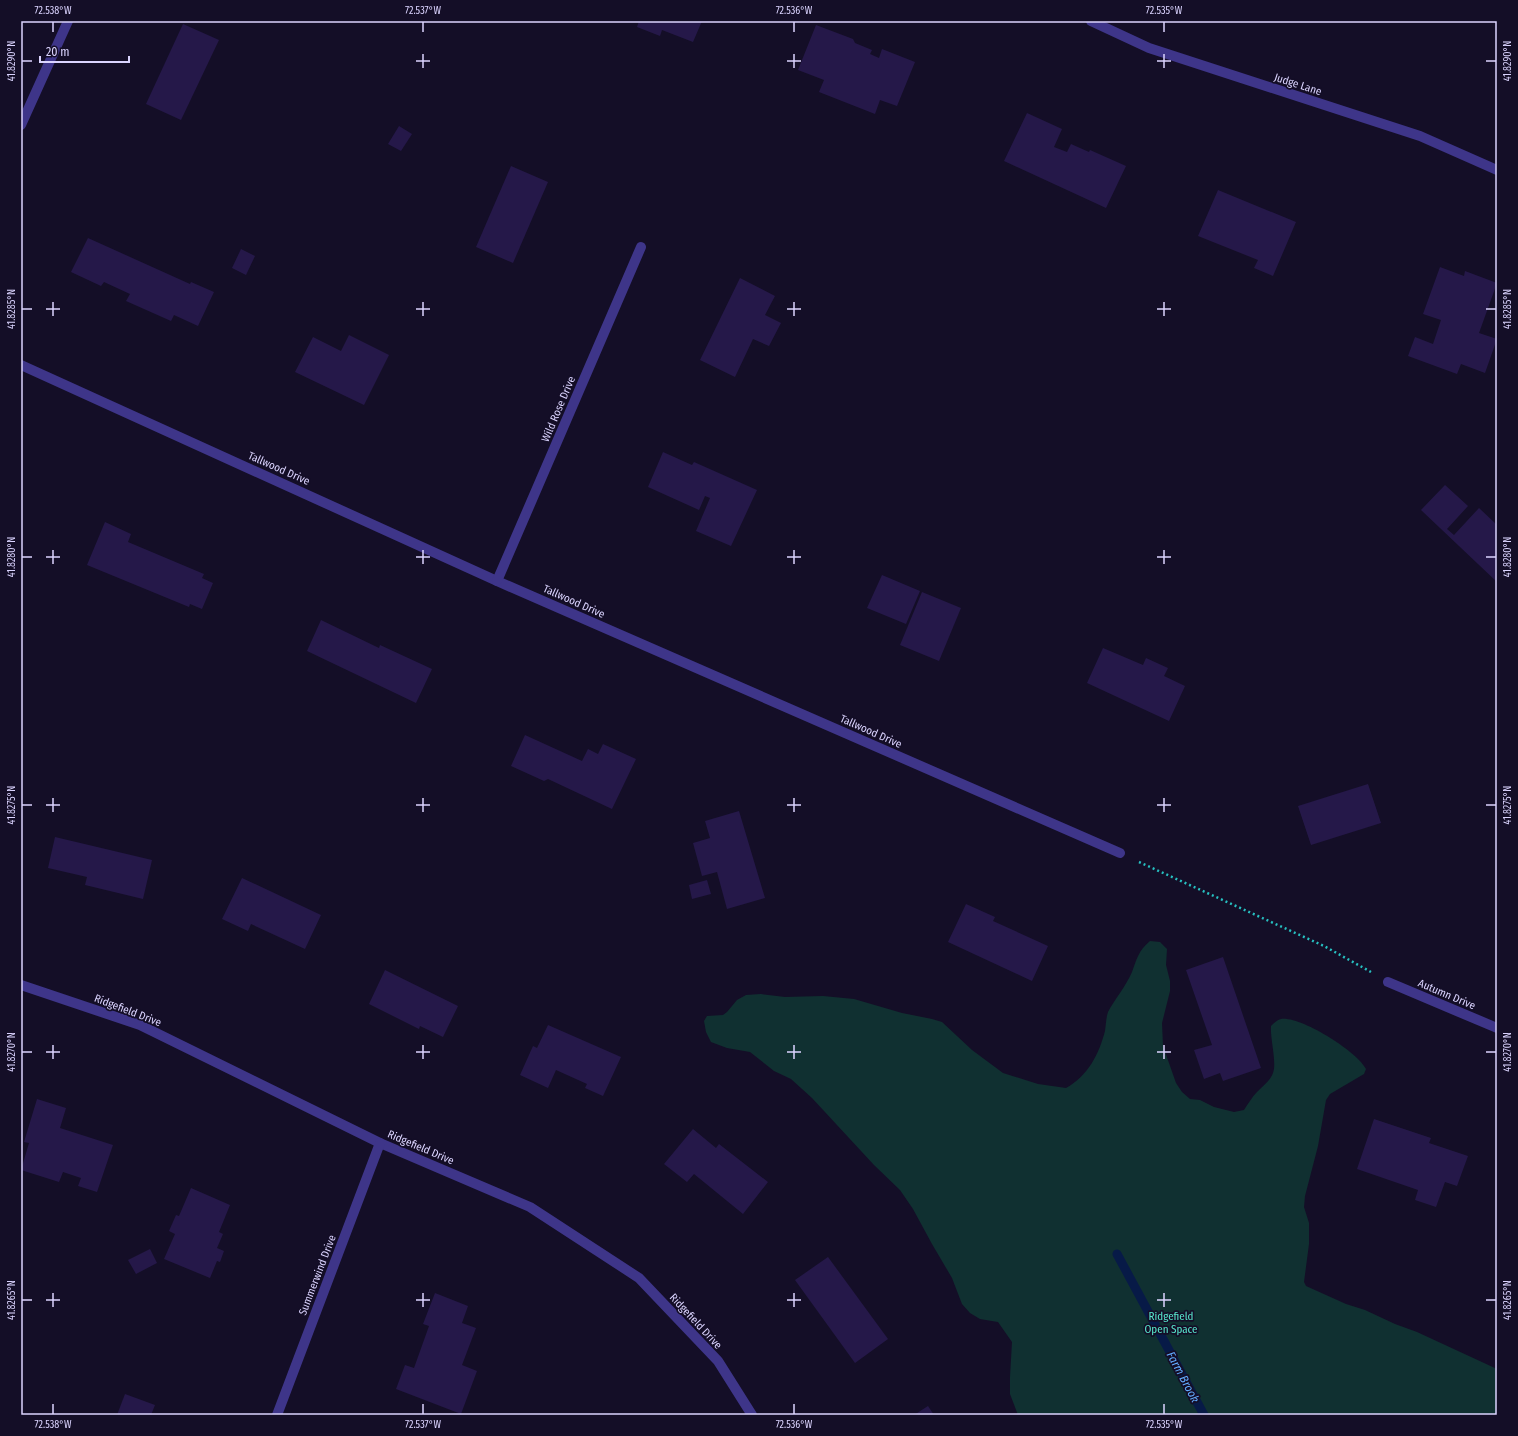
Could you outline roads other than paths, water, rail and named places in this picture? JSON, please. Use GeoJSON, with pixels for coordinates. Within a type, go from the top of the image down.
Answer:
{"type":"FeatureCollection","features":[{"type":"Feature","properties":{"kind":"street"},"geometry":{"type":"LineString","coordinates":[[21,125],[68,21]]}},
{"type":"Feature","properties":{"kind":"street","name":"Judge Lane"},"geometry":{"type":"LineString","coordinates":[[1091,21],[1149,48],[1420,136],[1497,170]]}},
{"type":"Feature","properties":{"kind":"street","name":"Wild Rose Drive"},"geometry":{"type":"LineString","coordinates":[[497,581],[641,247]]}},
{"type":"Feature","properties":{"kind":"street","name":"Tallwood Drive"},"geometry":{"type":"LineString","coordinates":[[21,365],[497,581],[1120,853]]}},
{"type":"Feature","properties":{"kind":"street","name":"Autumn Drive"},"geometry":{"type":"LineString","coordinates":[[1388,982],[1497,1028]]}},
{"type":"Feature","properties":{"kind":"street","name":"Ridgefield Drive"},"geometry":{"type":"LineString","coordinates":[[21,985],[140,1025],[380,1143],[530,1207],[639,1278],[718,1361],[752,1415]]}},
{"type":"Feature","properties":{"kind":"street","name":"Summerwind Drive"},"geometry":{"type":"LineString","coordinates":[[277,1415],[380,1143]]}},
{"type":"Feature","properties":{"kind":"waterway","name":"Farm Brook"},"geometry":{"type":"LineString","coordinates":[[1117,1254],[1204,1415]]}},
{"type":"Feature","properties":{"kind":"park label","name":"Ridgefield Open Space"},"geometry":{"type":"Point","coordinates":[1171,1322]}}]}
